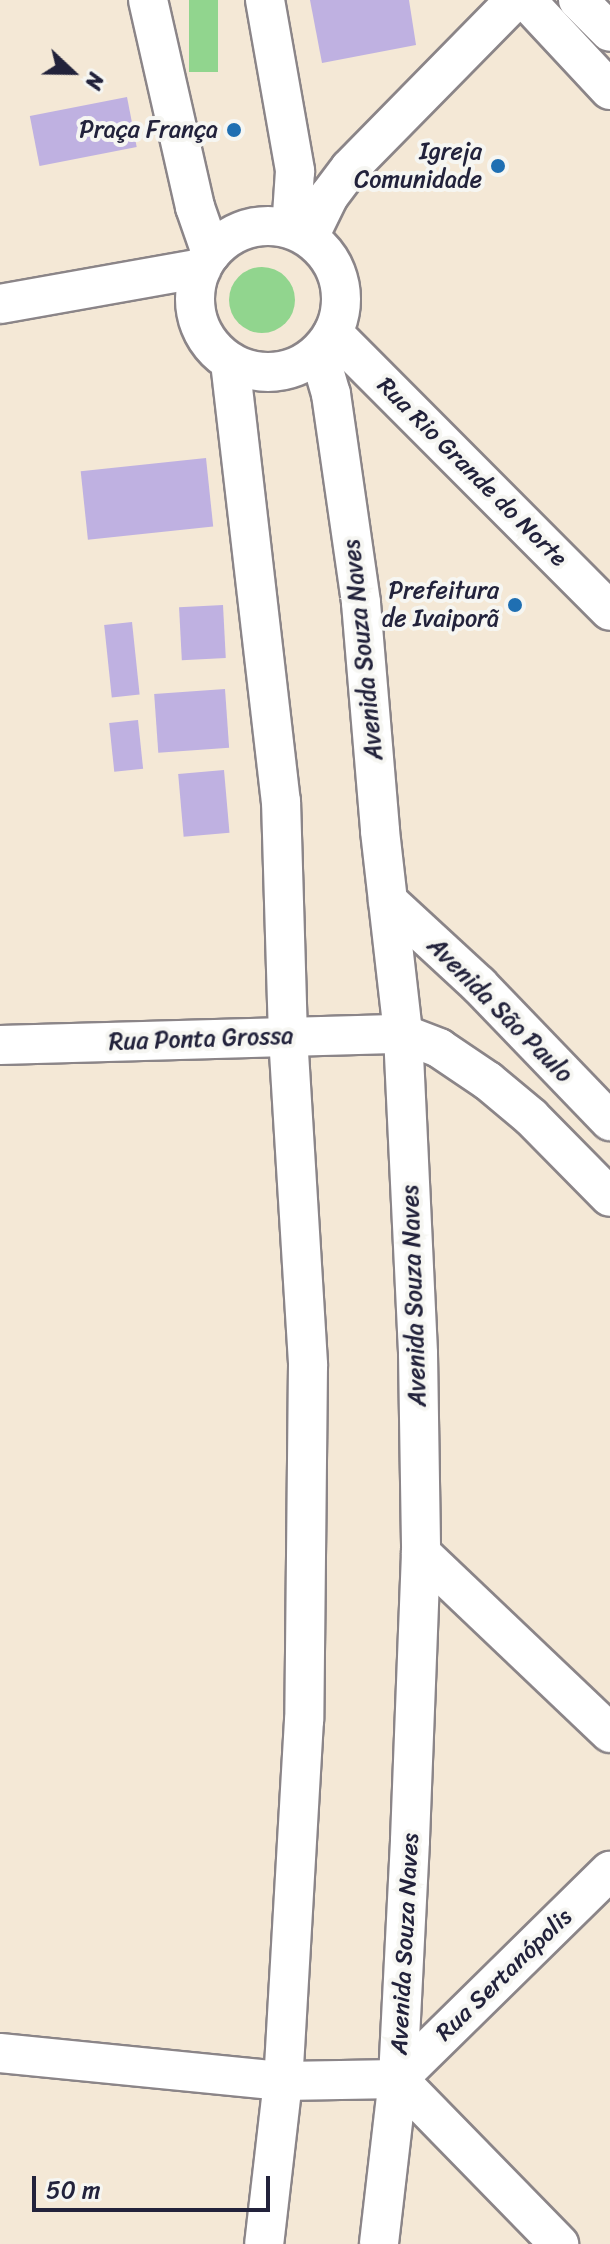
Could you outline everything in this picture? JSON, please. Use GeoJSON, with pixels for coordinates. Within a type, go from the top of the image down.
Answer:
{"type":"FeatureCollection","features":[{"type":"Feature","properties":{"kind":"street"},"geometry":{"type":"LineString","coordinates":[[0,304],[200,264],[229,237],[252,227],[271,225],[300,233],[324,251],[341,287],[341,311],[326,343],[299,366],[276,372],[252,371],[230,362],[212,346],[197,318],[195,302],[200,264],[195,207],[148,0]]}},
{"type":"Feature","properties":{"kind":"street"},"geometry":{"type":"LineString","coordinates":[[265,0],[295,171],[300,233]]}},
{"type":"Feature","properties":{"kind":"street"},"geometry":{"type":"LineString","coordinates":[[300,233],[350,168],[515,0]]}},
{"type":"Feature","properties":{"kind":"street"},"geometry":{"type":"LineString","coordinates":[[526,0],[610,90]]}},
{"type":"Feature","properties":{"kind":"street"},"geometry":{"type":"LineString","coordinates":[[578,0],[610,32]]}},
{"type":"Feature","properties":{"kind":"street","name":"Rua Rio Grande do Norte"},"geometry":{"type":"LineString","coordinates":[[326,343],[610,611]]}},
{"type":"Feature","properties":{"kind":"street","name":"Avenida Souza Naves"},"geometry":{"type":"LineString","coordinates":[[326,343],[361,603],[403,1034],[418,1354],[421,1553],[398,2079],[379,2244]]}},
{"type":"Feature","properties":{"kind":"street"},"geometry":{"type":"LineString","coordinates":[[230,362],[281,801],[288,1036],[308,1365],[304,1720],[283,2081],[264,2244]]}},
{"type":"Feature","properties":{"kind":"street","name":"Avenida São Paulo"},"geometry":{"type":"LineString","coordinates":[[388,901],[479,985],[610,1121]]}},
{"type":"Feature","properties":{"kind":"street"},"geometry":{"type":"LineString","coordinates":[[403,1034],[439,1048],[488,1081],[531,1117],[610,1197]]}},
{"type":"Feature","properties":{"kind":"street","name":"Rua Ponta Grossa"},"geometry":{"type":"LineString","coordinates":[[0,1045],[403,1034]]}},
{"type":"Feature","properties":{"kind":"street"},"geometry":{"type":"LineString","coordinates":[[421,1553],[610,1733]]}},
{"type":"Feature","properties":{"kind":"street","name":"Rua Sertanópolis"},"geometry":{"type":"LineString","coordinates":[[398,2079],[610,1871]]}},
{"type":"Feature","properties":{"kind":"street"},"geometry":{"type":"LineString","coordinates":[[0,2053],[283,2081],[398,2079],[559,2244]]}},
{"type":"Feature","properties":{"kind":"green space"},"geometry":{"type":"Polygon","coordinates":[[[189,0],[218,0],[218,72],[189,72],[189,0]]]}},
{"type":"Feature","properties":{"kind":"green space"},"geometry":{"type":"Polygon","coordinates":[[[256,267],[268,267],[280,272],[290,282],[295,300],[293,313],[280,328],[268,333],[256,333],[244,328],[234,318],[229,306],[229,294],[234,282],[244,272],[256,267]]]}},
{"type":"Feature","properties":{"kind":"building"},"geometry":{"type":"Polygon","coordinates":[[[310,0],[409,0],[416,45],[322,63],[310,0]]]}},
{"type":"Feature","properties":{"kind":"building"},"geometry":{"type":"Polygon","coordinates":[[[127,97],[137,147],[40,166],[30,116],[127,97]]]}},
{"type":"Feature","properties":{"kind":"building"},"geometry":{"type":"Polygon","coordinates":[[[206,458],[213,527],[88,540],[81,471],[206,458]]]}},
{"type":"Feature","properties":{"kind":"building"},"geometry":{"type":"Polygon","coordinates":[[[223,605],[226,658],[182,660],[179,607],[223,605]]]}},
{"type":"Feature","properties":{"kind":"building"},"geometry":{"type":"Polygon","coordinates":[[[132,622],[140,695],[112,698],[104,625],[132,622]]]}},
{"type":"Feature","properties":{"kind":"building"},"geometry":{"type":"Polygon","coordinates":[[[225,689],[229,748],[158,753],[154,694],[225,689]]]}},
{"type":"Feature","properties":{"kind":"building"},"geometry":{"type":"Polygon","coordinates":[[[138,720],[143,769],[114,772],[109,723],[138,720]]]}},
{"type":"Feature","properties":{"kind":"building"},"geometry":{"type":"Polygon","coordinates":[[[224,770],[229,833],[184,837],[178,774],[224,770]]]}},
{"type":"Feature","properties":{"kind":"place","name":"Praça França"},"geometry":{"type":"Point","coordinates":[234,130]}},
{"type":"Feature","properties":{"kind":"place","name":"Igreja Comunidade"},"geometry":{"type":"Point","coordinates":[498,166]}},
{"type":"Feature","properties":{"kind":"place","name":"Prefeitura de Ivaiporã"},"geometry":{"type":"Point","coordinates":[515,605]}}]}
